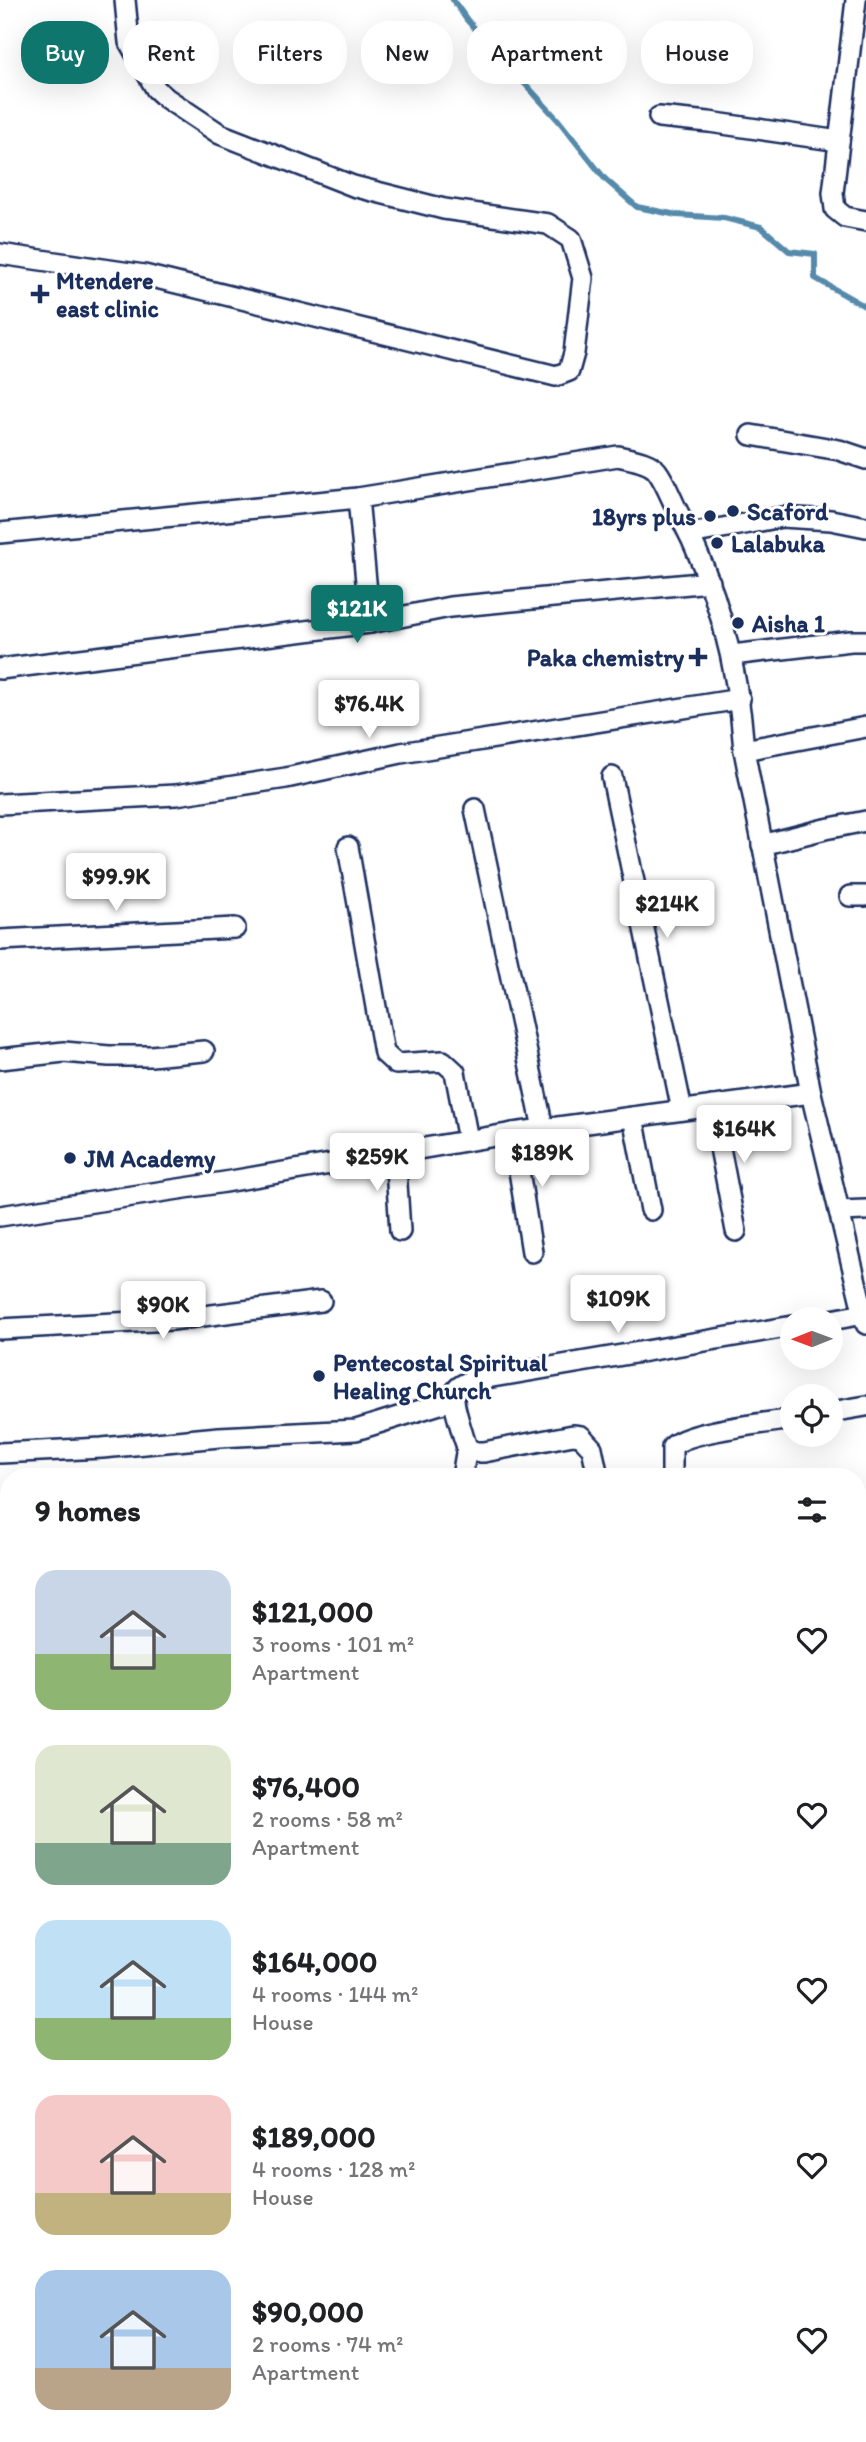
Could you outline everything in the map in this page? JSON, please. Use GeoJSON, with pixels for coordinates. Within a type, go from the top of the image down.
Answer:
{"type":"FeatureCollection","features":[{"type":"Feature","properties":{"kind":"street"},"geometry":{"type":"LineString","coordinates":[[0,254],[144,275],[556,376],[569,371],[574,353],[583,278],[571,239],[548,224],[444,209],[353,186],[220,134],[156,89],[129,42],[125,0]]}},
{"type":"Feature","properties":{"kind":"street"},"geometry":{"type":"LineString","coordinates":[[856,0],[833,192],[835,209],[845,217],[866,221]]}},
{"type":"Feature","properties":{"kind":"street"},"geometry":{"type":"LineString","coordinates":[[659,117],[839,141]]}},
{"type":"Feature","properties":{"kind":"street"},"geometry":{"type":"LineString","coordinates":[[751,435],[839,450],[866,459]]}},
{"type":"Feature","properties":{"kind":"street"},"geometry":{"type":"LineString","coordinates":[[0,533],[358,498],[618,456],[640,461],[656,470],[690,534],[710,582],[732,655],[740,699],[744,750],[811,1093],[865,1319],[844,1320]]}},
{"type":"Feature","properties":{"kind":"street"},"geometry":{"type":"LineString","coordinates":[[358,498],[370,624]]}},
{"type":"Feature","properties":{"kind":"street"},"geometry":{"type":"LineString","coordinates":[[690,534],[782,517],[831,520],[866,527]]}},
{"type":"Feature","properties":{"kind":"street"},"geometry":{"type":"LineString","coordinates":[[0,669],[370,624],[450,607],[710,582]]}},
{"type":"Feature","properties":{"kind":"street"},"geometry":{"type":"LineString","coordinates":[[732,655],[866,641]]}},
{"type":"Feature","properties":{"kind":"street"},"geometry":{"type":"LineString","coordinates":[[0,804],[176,795],[286,778],[401,753],[740,699]]}},
{"type":"Feature","properties":{"kind":"street"},"geometry":{"type":"LineString","coordinates":[[744,750],[866,727]]}},
{"type":"Feature","properties":{"kind":"street"},"geometry":{"type":"LineString","coordinates":[[612,778],[682,1110]]}},
{"type":"Feature","properties":{"kind":"street"},"geometry":{"type":"LineString","coordinates":[[475,809],[543,1128]]}},
{"type":"Feature","properties":{"kind":"street"},"geometry":{"type":"LineString","coordinates":[[762,845],[866,821]]}},
{"type":"Feature","properties":{"kind":"street"},"geometry":{"type":"LineString","coordinates":[[348,847],[384,1054],[396,1064],[443,1061],[455,1072],[468,1140]]}},
{"type":"Feature","properties":{"kind":"street"},"geometry":{"type":"LineString","coordinates":[[0,940],[235,928]]}},
{"type":"Feature","properties":{"kind":"street"},"geometry":{"type":"LineString","coordinates":[[0,1059],[64,1052],[137,1056],[204,1051]]}},
{"type":"Feature","properties":{"kind":"street"},"geometry":{"type":"LineString","coordinates":[[0,1216],[212,1184],[513,1132],[811,1093]]}},
{"type":"Feature","properties":{"kind":"street"},"geometry":{"type":"LineString","coordinates":[[712,1106],[736,1231]]}},
{"type":"Feature","properties":{"kind":"street"},"geometry":{"type":"LineString","coordinates":[[633,1117],[651,1210]]}},
{"type":"Feature","properties":{"kind":"street"},"geometry":{"type":"LineString","coordinates":[[513,1132],[532,1252]]}},
{"type":"Feature","properties":{"kind":"street"},"geometry":{"type":"LineString","coordinates":[[395,1152],[400,1231]]}},
{"type":"Feature","properties":{"kind":"street"},"geometry":{"type":"LineString","coordinates":[[839,1211],[866,1210]]}},
{"type":"Feature","properties":{"kind":"street"},"geometry":{"type":"LineString","coordinates":[[0,1329],[172,1321],[321,1301]]}},
{"type":"Feature","properties":{"kind":"street"},"geometry":{"type":"LineString","coordinates":[[464,1468],[467,1447],[453,1400],[459,1386],[475,1380],[780,1328]]}},
{"type":"Feature","properties":{"kind":"street"},"geometry":{"type":"LineString","coordinates":[[0,1453],[356,1430],[453,1400]]}},
{"type":"Feature","properties":{"kind":"street"},"geometry":{"type":"LineString","coordinates":[[843,1410],[866,1406]]}},
{"type":"Feature","properties":{"kind":"street"},"geometry":{"type":"LineString","coordinates":[[672,1468],[672,1447],[676,1442],[695,1435],[780,1421]]}},
{"type":"Feature","properties":{"kind":"street"},"geometry":{"type":"LineString","coordinates":[[467,1447],[475,1452],[484,1452],[573,1435],[581,1436],[592,1448],[596,1468]]}},
{"type":"Feature","properties":{"kind":"waterway"},"geometry":{"type":"LineString","coordinates":[[453,0],[467,20],[559,121],[605,179],[637,207],[677,215],[724,218],[761,227],[789,251],[815,254],[815,278],[866,307]]}},
{"type":"Feature","properties":{"kind":"place","name":"Mtendere east clinic"},"geometry":{"type":"Point","coordinates":[40,294]}},
{"type":"Feature","properties":{"kind":"place","name":"Scaford"},"geometry":{"type":"Point","coordinates":[733,511]}},
{"type":"Feature","properties":{"kind":"place","name":"18yrs plus"},"geometry":{"type":"Point","coordinates":[710,516]}},
{"type":"Feature","properties":{"kind":"place","name":"Lalabuka"},"geometry":{"type":"Point","coordinates":[717,543]}},
{"type":"Feature","properties":{"kind":"place","name":"Aisha 1"},"geometry":{"type":"Point","coordinates":[738,623]}},
{"type":"Feature","properties":{"kind":"place","name":"Paka chemistry"},"geometry":{"type":"Point","coordinates":[698,657]}},
{"type":"Feature","properties":{"kind":"place","name":"JM Academy"},"geometry":{"type":"Point","coordinates":[70,1158]}},
{"type":"Feature","properties":{"kind":"place","name":"Pentecostal Spiritual Healing Church"},"geometry":{"type":"Point","coordinates":[319,1376]}}]}
